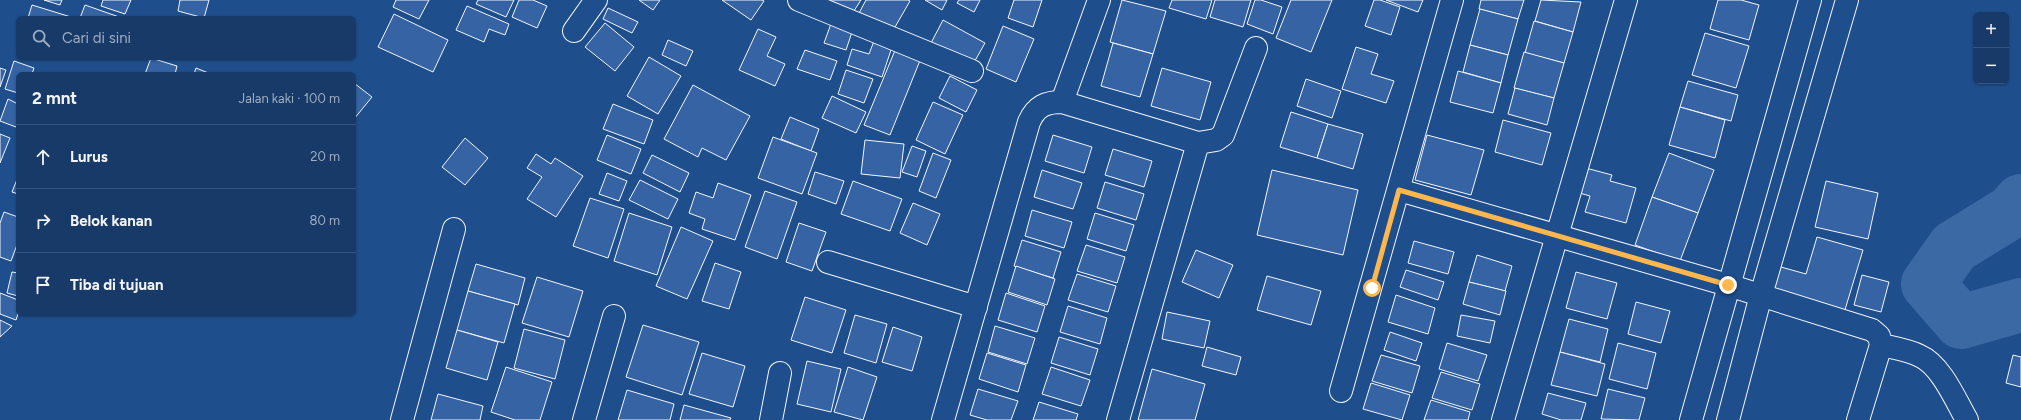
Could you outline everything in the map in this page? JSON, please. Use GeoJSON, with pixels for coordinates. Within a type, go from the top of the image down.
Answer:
{"type":"FeatureCollection","features":[{"type":"Feature","properties":{"kind":"street"},"geometry":{"type":"LineString","coordinates":[[574,31],[596,0]]}},
{"type":"Feature","properties":{"kind":"street"},"geometry":{"type":"LineString","coordinates":[[799,0],[972,71]]}},
{"type":"Feature","properties":{"kind":"street"},"geometry":{"type":"LineString","coordinates":[[1062,102],[1099,0]]}},
{"type":"Feature","properties":{"kind":"street"},"geometry":{"type":"LineString","coordinates":[[1341,391],[1452,0]]}},
{"type":"Feature","properties":{"kind":"street"},"geometry":{"type":"LineString","coordinates":[[1503,420],[1626,0]]}},
{"type":"Feature","properties":{"kind":"street"},"geometry":{"type":"LineString","coordinates":[[1691,420],[1728,285],[1810,0]]}},
{"type":"Feature","properties":{"kind":"street"},"geometry":{"type":"LineString","coordinates":[[1728,420],[1762,295],[1847,0]]}},
{"type":"Feature","properties":{"kind":"street"},"geometry":{"type":"LineString","coordinates":[[943,420],[1030,122],[1041,105],[1048,102],[1062,102],[1198,143],[1216,140],[1223,135],[1256,48]]}},
{"type":"Feature","properties":{"kind":"street"},"geometry":{"type":"LineString","coordinates":[[1118,420],[1198,143]]}},
{"type":"Feature","properties":{"kind":"street"},"geometry":{"type":"LineString","coordinates":[[1399,190],[1762,295],[1872,330],[1879,336],[1881,345],[1858,420]]}},
{"type":"Feature","properties":{"kind":"street"},"geometry":{"type":"LineString","coordinates":[[402,420],[454,229]]}},
{"type":"Feature","properties":{"kind":"street"},"geometry":{"type":"LineString","coordinates":[[828,262],[976,307]]}},
{"type":"Feature","properties":{"kind":"street"},"geometry":{"type":"LineString","coordinates":[[584,420],[614,316]]}},
{"type":"Feature","properties":{"kind":"street"},"geometry":{"type":"LineString","coordinates":[[1881,345],[1922,356],[1937,368],[1967,420]]}},
{"type":"Feature","properties":{"kind":"street"},"geometry":{"type":"LineString","coordinates":[[771,420],[780,373]]}},
{"type":"Feature","properties":{"kind":"building"},"geometry":{"type":"Polygon","coordinates":[[[44,0],[62,0],[60,5],[44,0]]]}},
{"type":"Feature","properties":{"kind":"building"},"geometry":{"type":"Polygon","coordinates":[[[103,0],[131,0],[125,14],[101,6],[103,0]]]}},
{"type":"Feature","properties":{"kind":"building"},"geometry":{"type":"Polygon","coordinates":[[[180,0],[209,0],[205,16],[197,16],[178,11],[180,0]]]}},
{"type":"Feature","properties":{"kind":"building"},"geometry":{"type":"Polygon","coordinates":[[[396,0],[429,0],[419,19],[393,7],[396,0]]]}},
{"type":"Feature","properties":{"kind":"building"},"geometry":{"type":"Polygon","coordinates":[[[478,0],[514,0],[506,17],[476,4],[478,0]]]}},
{"type":"Feature","properties":{"kind":"building"},"geometry":{"type":"Polygon","coordinates":[[[519,0],[533,0],[547,6],[537,28],[512,17],[519,0]]]}},
{"type":"Feature","properties":{"kind":"building"},"geometry":{"type":"Polygon","coordinates":[[[639,0],[660,0],[653,10],[639,0]]]}},
{"type":"Feature","properties":{"kind":"building"},"geometry":{"type":"Polygon","coordinates":[[[722,0],[762,0],[764,1],[751,20],[722,0]]]}},
{"type":"Feature","properties":{"kind":"building"},"geometry":{"type":"Polygon","coordinates":[[[821,0],[861,0],[850,17],[821,0]]]}},
{"type":"Feature","properties":{"kind":"building"},"geometry":{"type":"Polygon","coordinates":[[[866,0],[910,1],[891,34],[858,15],[866,0]]]}},
{"type":"Feature","properties":{"kind":"building"},"geometry":{"type":"Polygon","coordinates":[[[925,0],[947,0],[942,10],[925,0]]]}},
{"type":"Feature","properties":{"kind":"building"},"geometry":{"type":"Polygon","coordinates":[[[959,0],[980,0],[974,12],[957,3],[959,0]]]}},
{"type":"Feature","properties":{"kind":"building"},"geometry":{"type":"Polygon","coordinates":[[[1014,0],[1042,0],[1033,27],[1008,18],[1014,0]]]}},
{"type":"Feature","properties":{"kind":"building"},"geometry":{"type":"Polygon","coordinates":[[[1122,0],[1166,11],[1153,54],[1110,42],[1122,0]]]}},
{"type":"Feature","properties":{"kind":"building"},"geometry":{"type":"Polygon","coordinates":[[[1172,0],[1212,0],[1206,19],[1169,8],[1172,0]]]}},
{"type":"Feature","properties":{"kind":"building"},"geometry":{"type":"Polygon","coordinates":[[[1215,0],[1251,0],[1243,27],[1210,17],[1215,0]]]}},
{"type":"Feature","properties":{"kind":"building"},"geometry":{"type":"Polygon","coordinates":[[[1255,0],[1261,0],[1282,7],[1273,34],[1247,24],[1255,0]]]}},
{"type":"Feature","properties":{"kind":"building"},"geometry":{"type":"Polygon","coordinates":[[[1291,0],[1332,0],[1311,52],[1276,38],[1291,0]]]}},
{"type":"Feature","properties":{"kind":"building"},"geometry":{"type":"Polygon","coordinates":[[[1374,0],[1380,0],[1400,7],[1391,35],[1365,26],[1374,0]]]}},
{"type":"Feature","properties":{"kind":"building"},"geometry":{"type":"Polygon","coordinates":[[[1386,0],[1423,0],[1418,12],[1386,0]]]}},
{"type":"Feature","properties":{"kind":"building"},"geometry":{"type":"Polygon","coordinates":[[[1481,0],[1524,0],[1518,19],[1479,9],[1481,0]]]}},
{"type":"Feature","properties":{"kind":"building"},"geometry":{"type":"Polygon","coordinates":[[[1541,0],[1581,2],[1573,32],[1535,21],[1541,0]]]}},
{"type":"Feature","properties":{"kind":"building"},"geometry":{"type":"Polygon","coordinates":[[[1718,0],[1741,0],[1759,5],[1749,40],[1710,29],[1718,0]]]}},
{"type":"Feature","properties":{"kind":"building"},"geometry":{"type":"Polygon","coordinates":[[[32,5],[68,16],[29,16],[32,5]]]}},
{"type":"Feature","properties":{"kind":"building"},"geometry":{"type":"Polygon","coordinates":[[[85,5],[116,16],[81,16],[85,5]]]}},
{"type":"Feature","properties":{"kind":"building"},"geometry":{"type":"Polygon","coordinates":[[[467,6],[509,24],[505,35],[489,29],[484,42],[456,30],[467,6]]]}},
{"type":"Feature","properties":{"kind":"building"},"geometry":{"type":"Polygon","coordinates":[[[608,8],[638,22],[632,33],[603,19],[608,8]]]}},
{"type":"Feature","properties":{"kind":"building"},"geometry":{"type":"Polygon","coordinates":[[[1480,9],[1518,19],[1508,55],[1470,45],[1480,9]]]}},
{"type":"Feature","properties":{"kind":"building"},"geometry":{"type":"Polygon","coordinates":[[[394,14],[448,40],[433,72],[378,47],[394,14]]]}},
{"type":"Feature","properties":{"kind":"building"},"geometry":{"type":"Polygon","coordinates":[[[833,18],[854,26],[846,50],[824,43],[833,18]]]}},
{"type":"Feature","properties":{"kind":"building"},"geometry":{"type":"Polygon","coordinates":[[[943,20],[985,43],[972,66],[931,43],[943,20]]]}},
{"type":"Feature","properties":{"kind":"building"},"geometry":{"type":"Polygon","coordinates":[[[1534,21],[1573,32],[1564,63],[1525,53],[1534,21]]]}},
{"type":"Feature","properties":{"kind":"building"},"geometry":{"type":"Polygon","coordinates":[[[605,23],[634,47],[615,71],[585,47],[605,23]]]}},
{"type":"Feature","properties":{"kind":"building"},"geometry":{"type":"Polygon","coordinates":[[[1003,26],[1034,39],[1016,82],[986,69],[1003,26]]]}},
{"type":"Feature","properties":{"kind":"building"},"geometry":{"type":"Polygon","coordinates":[[[758,29],[776,37],[767,56],[785,64],[775,86],[739,70],[758,29]]]}},
{"type":"Feature","properties":{"kind":"building"},"geometry":{"type":"Polygon","coordinates":[[[1705,33],[1749,46],[1736,88],[1692,75],[1705,33]]]}},
{"type":"Feature","properties":{"kind":"building"},"geometry":{"type":"Polygon","coordinates":[[[668,40],[693,51],[686,66],[662,55],[668,40]]]}},
{"type":"Feature","properties":{"kind":"building"},"geometry":{"type":"Polygon","coordinates":[[[874,41],[892,47],[882,77],[847,65],[852,49],[869,54],[874,41]]]}},
{"type":"Feature","properties":{"kind":"building"},"geometry":{"type":"Polygon","coordinates":[[[1113,43],[1153,54],[1140,97],[1101,86],[1113,43]]]}},
{"type":"Feature","properties":{"kind":"building"},"geometry":{"type":"Polygon","coordinates":[[[1470,45],[1508,55],[1501,83],[1463,72],[1470,45]]]}},
{"type":"Feature","properties":{"kind":"building"},"geometry":{"type":"Polygon","coordinates":[[[1356,47],[1378,54],[1371,74],[1394,81],[1386,103],[1342,89],[1356,47]]]}},
{"type":"Feature","properties":{"kind":"building"},"geometry":{"type":"Polygon","coordinates":[[[896,48],[921,58],[890,135],[864,125],[896,48]]]}},
{"type":"Feature","properties":{"kind":"building"},"geometry":{"type":"Polygon","coordinates":[[[805,50],[837,61],[830,80],[797,69],[805,50]]]}},
{"type":"Feature","properties":{"kind":"building"},"geometry":{"type":"Polygon","coordinates":[[[1524,52],[1564,63],[1554,98],[1514,88],[1524,52]]]}},
{"type":"Feature","properties":{"kind":"building"},"geometry":{"type":"Polygon","coordinates":[[[649,57],[681,76],[658,114],[627,96],[649,57]]]}},
{"type":"Feature","properties":{"kind":"building"},"geometry":{"type":"Polygon","coordinates":[[[150,60],[158,60],[177,66],[176,72],[146,72],[150,60]]]}},
{"type":"Feature","properties":{"kind":"building"},"geometry":{"type":"Polygon","coordinates":[[[14,61],[34,68],[33,72],[16,72],[16,92],[5,89],[14,61]]]}},
{"type":"Feature","properties":{"kind":"building"},"geometry":{"type":"Polygon","coordinates":[[[0,68],[6,70],[0,87],[0,68]]]}},
{"type":"Feature","properties":{"kind":"building"},"geometry":{"type":"Polygon","coordinates":[[[196,68],[206,72],[195,72],[196,68]]]}},
{"type":"Feature","properties":{"kind":"building"},"geometry":{"type":"Polygon","coordinates":[[[1162,68],[1211,82],[1200,120],[1151,106],[1162,68]]]}},
{"type":"Feature","properties":{"kind":"building"},"geometry":{"type":"Polygon","coordinates":[[[846,70],[873,79],[864,103],[838,94],[846,70]]]}},
{"type":"Feature","properties":{"kind":"building"},"geometry":{"type":"Polygon","coordinates":[[[1458,71],[1501,83],[1493,113],[1450,102],[1458,71]]]}},
{"type":"Feature","properties":{"kind":"building"},"geometry":{"type":"Polygon","coordinates":[[[950,76],[977,90],[966,112],[939,98],[950,76]]]}},
{"type":"Feature","properties":{"kind":"building"},"geometry":{"type":"Polygon","coordinates":[[[1306,79],[1341,91],[1332,118],[1297,106],[1306,79]]]}},
{"type":"Feature","properties":{"kind":"building"},"geometry":{"type":"Polygon","coordinates":[[[1688,81],[1738,95],[1731,121],[1680,107],[1688,81]]]}},
{"type":"Feature","properties":{"kind":"building"},"geometry":{"type":"Polygon","coordinates":[[[356,85],[372,97],[356,117],[356,85]]]}},
{"type":"Feature","properties":{"kind":"building"},"geometry":{"type":"Polygon","coordinates":[[[693,85],[750,116],[726,160],[702,148],[698,157],[664,139],[693,85]]]}},
{"type":"Feature","properties":{"kind":"building"},"geometry":{"type":"Polygon","coordinates":[[[1515,88],[1554,98],[1547,125],[1508,114],[1515,88]]]}},
{"type":"Feature","properties":{"kind":"building"},"geometry":{"type":"Polygon","coordinates":[[[832,96],[866,112],[856,133],[822,118],[832,96]]]}},
{"type":"Feature","properties":{"kind":"building"},"geometry":{"type":"Polygon","coordinates":[[[8,99],[16,103],[16,127],[0,121],[8,99]]]}},
{"type":"Feature","properties":{"kind":"building"},"geometry":{"type":"Polygon","coordinates":[[[933,102],[963,115],[945,154],[916,140],[933,102]]]}},
{"type":"Feature","properties":{"kind":"building"},"geometry":{"type":"Polygon","coordinates":[[[613,104],[653,120],[644,144],[603,129],[613,104]]]}},
{"type":"Feature","properties":{"kind":"building"},"geometry":{"type":"Polygon","coordinates":[[[1680,107],[1725,120],[1715,158],[1669,145],[1680,107]]]}},
{"type":"Feature","properties":{"kind":"building"},"geometry":{"type":"Polygon","coordinates":[[[1291,112],[1328,124],[1317,158],[1280,147],[1291,112]]]}},
{"type":"Feature","properties":{"kind":"building"},"geometry":{"type":"Polygon","coordinates":[[[790,117],[819,129],[811,151],[781,139],[790,117]]]}},
{"type":"Feature","properties":{"kind":"building"},"geometry":{"type":"Polygon","coordinates":[[[1503,120],[1551,133],[1542,165],[1495,152],[1503,120]]]}},
{"type":"Feature","properties":{"kind":"building"},"geometry":{"type":"Polygon","coordinates":[[[1328,124],[1363,134],[1353,169],[1317,158],[1328,124]]]}},
{"type":"Feature","properties":{"kind":"building"},"geometry":{"type":"Polygon","coordinates":[[[0,134],[10,138],[0,163],[0,134]]]}},
{"type":"Feature","properties":{"kind":"building"},"geometry":{"type":"Polygon","coordinates":[[[607,135],[641,149],[631,174],[597,160],[607,135]]]}},
{"type":"Feature","properties":{"kind":"building"},"geometry":{"type":"Polygon","coordinates":[[[1053,135],[1092,147],[1084,173],[1045,161],[1053,135]]]}},
{"type":"Feature","properties":{"kind":"building"},"geometry":{"type":"Polygon","coordinates":[[[1427,135],[1484,150],[1471,195],[1415,180],[1427,135]]]}},
{"type":"Feature","properties":{"kind":"building"},"geometry":{"type":"Polygon","coordinates":[[[773,137],[817,153],[802,194],[758,178],[773,137]]]}},
{"type":"Feature","properties":{"kind":"building"},"geometry":{"type":"Polygon","coordinates":[[[465,138],[488,158],[465,185],[442,167],[465,138]]]}},
{"type":"Feature","properties":{"kind":"building"},"geometry":{"type":"Polygon","coordinates":[[[865,140],[904,144],[900,178],[861,174],[865,140]]]}},
{"type":"Feature","properties":{"kind":"building"},"geometry":{"type":"Polygon","coordinates":[[[912,146],[926,151],[917,177],[902,172],[912,146]]]}},
{"type":"Feature","properties":{"kind":"building"},"geometry":{"type":"Polygon","coordinates":[[[1113,149],[1152,161],[1144,187],[1105,175],[1113,149]]]}},
{"type":"Feature","properties":{"kind":"building"},"geometry":{"type":"Polygon","coordinates":[[[933,153],[951,160],[936,198],[919,191],[933,153]]]}},
{"type":"Feature","properties":{"kind":"building"},"geometry":{"type":"Polygon","coordinates":[[[1669,153],[1714,170],[1698,213],[1652,197],[1669,153]]]}},
{"type":"Feature","properties":{"kind":"building"},"geometry":{"type":"Polygon","coordinates":[[[536,154],[551,164],[555,158],[583,176],[556,217],[527,199],[542,177],[527,168],[536,154]]]}},
{"type":"Feature","properties":{"kind":"building"},"geometry":{"type":"Polygon","coordinates":[[[652,155],[689,173],[680,192],[643,173],[652,155]]]}},
{"type":"Feature","properties":{"kind":"building"},"geometry":{"type":"Polygon","coordinates":[[[1582,167],[1612,175],[1610,181],[1636,188],[1626,223],[1585,212],[1590,196],[1576,192],[1582,167]]]}},
{"type":"Feature","properties":{"kind":"building"},"geometry":{"type":"Polygon","coordinates":[[[1042,170],[1082,183],[1073,209],[1034,197],[1042,170]]]}},
{"type":"Feature","properties":{"kind":"building"},"geometry":{"type":"Polygon","coordinates":[[[1272,170],[1358,190],[1343,255],[1257,235],[1272,170]]]}},
{"type":"Feature","properties":{"kind":"building"},"geometry":{"type":"Polygon","coordinates":[[[815,172],[844,181],[836,204],[808,194],[815,172]]]}},
{"type":"Feature","properties":{"kind":"building"},"geometry":{"type":"Polygon","coordinates":[[[607,173],[627,181],[619,201],[599,194],[607,173]]]}},
{"type":"Feature","properties":{"kind":"building"},"geometry":{"type":"Polygon","coordinates":[[[640,180],[678,199],[668,219],[629,200],[640,180]]]}},
{"type":"Feature","properties":{"kind":"building"},"geometry":{"type":"Polygon","coordinates":[[[853,181],[902,199],[890,231],[841,214],[853,181]]]}},
{"type":"Feature","properties":{"kind":"building"},"geometry":{"type":"Polygon","coordinates":[[[1826,181],[1878,193],[1868,239],[1815,227],[1826,181]]]}},
{"type":"Feature","properties":{"kind":"building"},"geometry":{"type":"Polygon","coordinates":[[[16,182],[16,193],[12,192],[16,182]]]}},
{"type":"Feature","properties":{"kind":"building"},"geometry":{"type":"Polygon","coordinates":[[[1105,182],[1144,194],[1136,220],[1097,208],[1105,182]]]}},
{"type":"Feature","properties":{"kind":"building"},"geometry":{"type":"Polygon","coordinates":[[[718,183],[751,195],[735,240],[702,229],[705,219],[689,213],[696,192],[713,198],[718,183]]]}},
{"type":"Feature","properties":{"kind":"building"},"geometry":{"type":"Polygon","coordinates":[[[765,191],[797,202],[777,259],[745,247],[765,191]]]}},
{"type":"Feature","properties":{"kind":"building"},"geometry":{"type":"Polygon","coordinates":[[[1652,197],[1698,213],[1680,261],[1635,245],[1652,197]]]}},
{"type":"Feature","properties":{"kind":"building"},"geometry":{"type":"Polygon","coordinates":[[[590,198],[624,209],[608,258],[573,246],[590,198]]]}},
{"type":"Feature","properties":{"kind":"building"},"geometry":{"type":"Polygon","coordinates":[[[913,203],[940,214],[927,245],[900,233],[913,203]]]}},
{"type":"Feature","properties":{"kind":"building"},"geometry":{"type":"Polygon","coordinates":[[[1032,210],[1072,222],[1064,248],[1025,236],[1032,210]]]}},
{"type":"Feature","properties":{"kind":"building"},"geometry":{"type":"Polygon","coordinates":[[[4,212],[16,216],[16,247],[11,261],[0,257],[0,223],[4,212]]]}},
{"type":"Feature","properties":{"kind":"building"},"geometry":{"type":"Polygon","coordinates":[[[629,213],[672,227],[657,275],[614,261],[629,213]]]}},
{"type":"Feature","properties":{"kind":"building"},"geometry":{"type":"Polygon","coordinates":[[[1095,213],[1134,225],[1126,251],[1087,239],[1095,213]]]}},
{"type":"Feature","properties":{"kind":"building"},"geometry":{"type":"Polygon","coordinates":[[[799,223],[826,232],[812,271],[786,262],[799,223]]]}},
{"type":"Feature","properties":{"kind":"building"},"geometry":{"type":"Polygon","coordinates":[[[681,227],[713,241],[687,299],[656,286],[681,227]]]}},
{"type":"Feature","properties":{"kind":"building"},"geometry":{"type":"Polygon","coordinates":[[[1817,237],[1863,250],[1844,313],[1773,291],[1781,267],[1806,274],[1817,237]]]}},
{"type":"Feature","properties":{"kind":"building"},"geometry":{"type":"Polygon","coordinates":[[[1022,240],[1061,252],[1053,278],[1014,266],[1022,240]]]}},
{"type":"Feature","properties":{"kind":"building"},"geometry":{"type":"Polygon","coordinates":[[[1414,241],[1454,252],[1448,274],[1408,263],[1414,241]]]}},
{"type":"Feature","properties":{"kind":"building"},"geometry":{"type":"Polygon","coordinates":[[[1086,245],[1125,257],[1117,283],[1077,271],[1086,245]]]}},
{"type":"Feature","properties":{"kind":"building"},"geometry":{"type":"Polygon","coordinates":[[[1196,250],[1233,265],[1219,298],[1182,282],[1196,250]]]}},
{"type":"Feature","properties":{"kind":"building"},"geometry":{"type":"Polygon","coordinates":[[[1477,255],[1512,266],[1505,291],[1469,282],[1477,255]]]}},
{"type":"Feature","properties":{"kind":"building"},"geometry":{"type":"Polygon","coordinates":[[[715,263],[741,272],[729,309],[702,301],[715,263]]]}},
{"type":"Feature","properties":{"kind":"building"},"geometry":{"type":"Polygon","coordinates":[[[476,264],[525,278],[518,305],[468,291],[476,264]]]}},
{"type":"Feature","properties":{"kind":"building"},"geometry":{"type":"Polygon","coordinates":[[[1016,266],[1055,279],[1047,305],[1008,292],[1016,266]]]}},
{"type":"Feature","properties":{"kind":"building"},"geometry":{"type":"Polygon","coordinates":[[[1406,270],[1444,282],[1438,300],[1400,287],[1406,270]]]}},
{"type":"Feature","properties":{"kind":"building"},"geometry":{"type":"Polygon","coordinates":[[[12,272],[16,273],[16,295],[7,293],[12,272]]]}},
{"type":"Feature","properties":{"kind":"building"},"geometry":{"type":"Polygon","coordinates":[[[1576,272],[1617,283],[1607,319],[1566,308],[1576,272]]]}},
{"type":"Feature","properties":{"kind":"building"},"geometry":{"type":"Polygon","coordinates":[[[1077,274],[1116,286],[1108,312],[1068,300],[1077,274]]]}},
{"type":"Feature","properties":{"kind":"building"},"geometry":{"type":"Polygon","coordinates":[[[1862,275],[1889,282],[1881,312],[1854,305],[1862,275]]]}},
{"type":"Feature","properties":{"kind":"building"},"geometry":{"type":"Polygon","coordinates":[[[1267,276],[1321,291],[1311,325],[1257,310],[1267,276]]]}},
{"type":"Feature","properties":{"kind":"building"},"geometry":{"type":"Polygon","coordinates":[[[537,277],[583,291],[569,337],[522,323],[537,277]]]}},
{"type":"Feature","properties":{"kind":"building"},"geometry":{"type":"Polygon","coordinates":[[[1469,282],[1506,291],[1500,315],[1463,304],[1469,282]]]}},
{"type":"Feature","properties":{"kind":"building"},"geometry":{"type":"Polygon","coordinates":[[[468,291],[515,304],[504,343],[457,330],[468,291]]]}},
{"type":"Feature","properties":{"kind":"building"},"geometry":{"type":"Polygon","coordinates":[[[0,293],[16,299],[16,316],[17,316],[16,320],[0,314],[0,293]]]}},
{"type":"Feature","properties":{"kind":"building"},"geometry":{"type":"Polygon","coordinates":[[[1006,293],[1045,306],[1037,332],[998,320],[1006,293]]]}},
{"type":"Feature","properties":{"kind":"building"},"geometry":{"type":"Polygon","coordinates":[[[1396,295],[1435,308],[1428,334],[1388,322],[1396,295]]]}},
{"type":"Feature","properties":{"kind":"building"},"geometry":{"type":"Polygon","coordinates":[[[805,297],[846,310],[832,353],[791,340],[805,297]]]}},
{"type":"Feature","properties":{"kind":"building"},"geometry":{"type":"Polygon","coordinates":[[[1636,302],[1670,311],[1661,343],[1628,334],[1636,302]]]}},
{"type":"Feature","properties":{"kind":"building"},"geometry":{"type":"Polygon","coordinates":[[[1068,306],[1107,318],[1100,344],[1060,332],[1068,306]]]}},
{"type":"Feature","properties":{"kind":"building"},"geometry":{"type":"Polygon","coordinates":[[[1167,312],[1210,321],[1204,348],[1162,339],[1167,312]]]}},
{"type":"Feature","properties":{"kind":"building"},"geometry":{"type":"Polygon","coordinates":[[[855,315],[887,324],[876,363],[844,353],[855,315]]]}},
{"type":"Feature","properties":{"kind":"building"},"geometry":{"type":"Polygon","coordinates":[[[1461,315],[1495,321],[1490,343],[1457,336],[1461,315]]]}},
{"type":"Feature","properties":{"kind":"building"},"geometry":{"type":"Polygon","coordinates":[[[1569,319],[1608,329],[1600,362],[1560,352],[1569,319]]]}},
{"type":"Feature","properties":{"kind":"building"},"geometry":{"type":"Polygon","coordinates":[[[0,320],[12,326],[0,337],[0,320]]]}},
{"type":"Feature","properties":{"kind":"building"},"geometry":{"type":"Polygon","coordinates":[[[643,325],[699,342],[682,395],[626,377],[643,325]]]}},
{"type":"Feature","properties":{"kind":"building"},"geometry":{"type":"Polygon","coordinates":[[[995,326],[1035,338],[1027,364],[988,352],[995,326]]]}},
{"type":"Feature","properties":{"kind":"building"},"geometry":{"type":"Polygon","coordinates":[[[893,327],[922,337],[912,371],[882,362],[893,327]]]}},
{"type":"Feature","properties":{"kind":"building"},"geometry":{"type":"Polygon","coordinates":[[[524,329],[565,340],[555,379],[514,368],[524,329]]]}},
{"type":"Feature","properties":{"kind":"building"},"geometry":{"type":"Polygon","coordinates":[[[457,330],[498,342],[487,380],[446,368],[457,330]]]}},
{"type":"Feature","properties":{"kind":"building"},"geometry":{"type":"Polygon","coordinates":[[[1390,332],[1422,343],[1416,361],[1384,350],[1390,332]]]}},
{"type":"Feature","properties":{"kind":"building"},"geometry":{"type":"Polygon","coordinates":[[[1059,337],[1098,349],[1090,375],[1051,363],[1059,337]]]}},
{"type":"Feature","properties":{"kind":"building"},"geometry":{"type":"Polygon","coordinates":[[[1447,343],[1487,355],[1478,381],[1439,369],[1447,343]]]}},
{"type":"Feature","properties":{"kind":"building"},"geometry":{"type":"Polygon","coordinates":[[[1618,343],[1656,353],[1647,389],[1609,379],[1618,343]]]}},
{"type":"Feature","properties":{"kind":"building"},"geometry":{"type":"Polygon","coordinates":[[[1207,347],[1241,357],[1236,375],[1202,366],[1207,347]]]}},
{"type":"Feature","properties":{"kind":"building"},"geometry":{"type":"Polygon","coordinates":[[[1560,352],[1605,364],[1597,396],[1551,385],[1560,352]]]}},
{"type":"Feature","properties":{"kind":"building"},"geometry":{"type":"Polygon","coordinates":[[[702,353],[745,366],[733,407],[689,394],[702,353]]]}},
{"type":"Feature","properties":{"kind":"building"},"geometry":{"type":"Polygon","coordinates":[[[987,353],[1026,365],[1018,392],[979,379],[987,353]]]}},
{"type":"Feature","properties":{"kind":"building"},"geometry":{"type":"Polygon","coordinates":[[[1381,355],[1420,366],[1412,393],[1372,381],[1381,355]]]}},
{"type":"Feature","properties":{"kind":"building"},"geometry":{"type":"Polygon","coordinates":[[[2013,355],[2021,357],[2021,387],[2006,383],[2013,355]]]}},
{"type":"Feature","properties":{"kind":"building"},"geometry":{"type":"Polygon","coordinates":[[[807,361],[841,369],[831,412],[797,404],[807,361]]]}},
{"type":"Feature","properties":{"kind":"building"},"geometry":{"type":"Polygon","coordinates":[[[506,367],[552,382],[540,420],[515,420],[491,412],[506,367]]]}},
{"type":"Feature","properties":{"kind":"building"},"geometry":{"type":"Polygon","coordinates":[[[848,367],[877,377],[863,420],[834,412],[848,367]]]}},
{"type":"Feature","properties":{"kind":"building"},"geometry":{"type":"Polygon","coordinates":[[[1051,367],[1090,380],[1081,406],[1042,394],[1051,367]]]}},
{"type":"Feature","properties":{"kind":"building"},"geometry":{"type":"Polygon","coordinates":[[[1152,369],[1205,384],[1195,420],[1138,420],[1152,369]]]}},
{"type":"Feature","properties":{"kind":"building"},"geometry":{"type":"Polygon","coordinates":[[[1441,372],[1480,384],[1472,410],[1432,398],[1441,372]]]}},
{"type":"Feature","properties":{"kind":"building"},"geometry":{"type":"Polygon","coordinates":[[[1371,383],[1410,395],[1402,420],[1363,409],[1371,383]]]}},
{"type":"Feature","properties":{"kind":"building"},"geometry":{"type":"Polygon","coordinates":[[[978,389],[1018,401],[1011,420],[987,420],[970,415],[978,389]]]}},
{"type":"Feature","properties":{"kind":"building"},"geometry":{"type":"Polygon","coordinates":[[[1608,389],[1645,398],[1639,420],[1601,419],[1608,389]]]}},
{"type":"Feature","properties":{"kind":"building"},"geometry":{"type":"Polygon","coordinates":[[[627,390],[674,404],[670,420],[618,420],[627,390]]]}},
{"type":"Feature","properties":{"kind":"building"},"geometry":{"type":"Polygon","coordinates":[[[1548,393],[1586,403],[1581,420],[1561,420],[1542,414],[1548,393]]]}},
{"type":"Feature","properties":{"kind":"building"},"geometry":{"type":"Polygon","coordinates":[[[438,394],[483,406],[480,420],[431,420],[438,394]]]}},
{"type":"Feature","properties":{"kind":"building"},"geometry":{"type":"Polygon","coordinates":[[[1431,400],[1470,412],[1468,420],[1424,420],[1431,400]]]}},
{"type":"Feature","properties":{"kind":"building"},"geometry":{"type":"Polygon","coordinates":[[[1039,402],[1078,414],[1076,420],[1033,420],[1039,402]]]}},
{"type":"Feature","properties":{"kind":"building"},"geometry":{"type":"Polygon","coordinates":[[[684,405],[731,418],[730,420],[680,420],[684,405]]]}},
{"type":"Feature","properties":{"kind":"waterway"},"geometry":{"type":"LineString","coordinates":[[2021,201],[2011,212],[1954,247],[1928,284],[1961,322],[2021,305]]}},
{"type":"Feature","properties":{"kind":"route"},"geometry":{"type":"LineString","coordinates":[[1372,288],[1399,190],[1728,285]]}}]}
